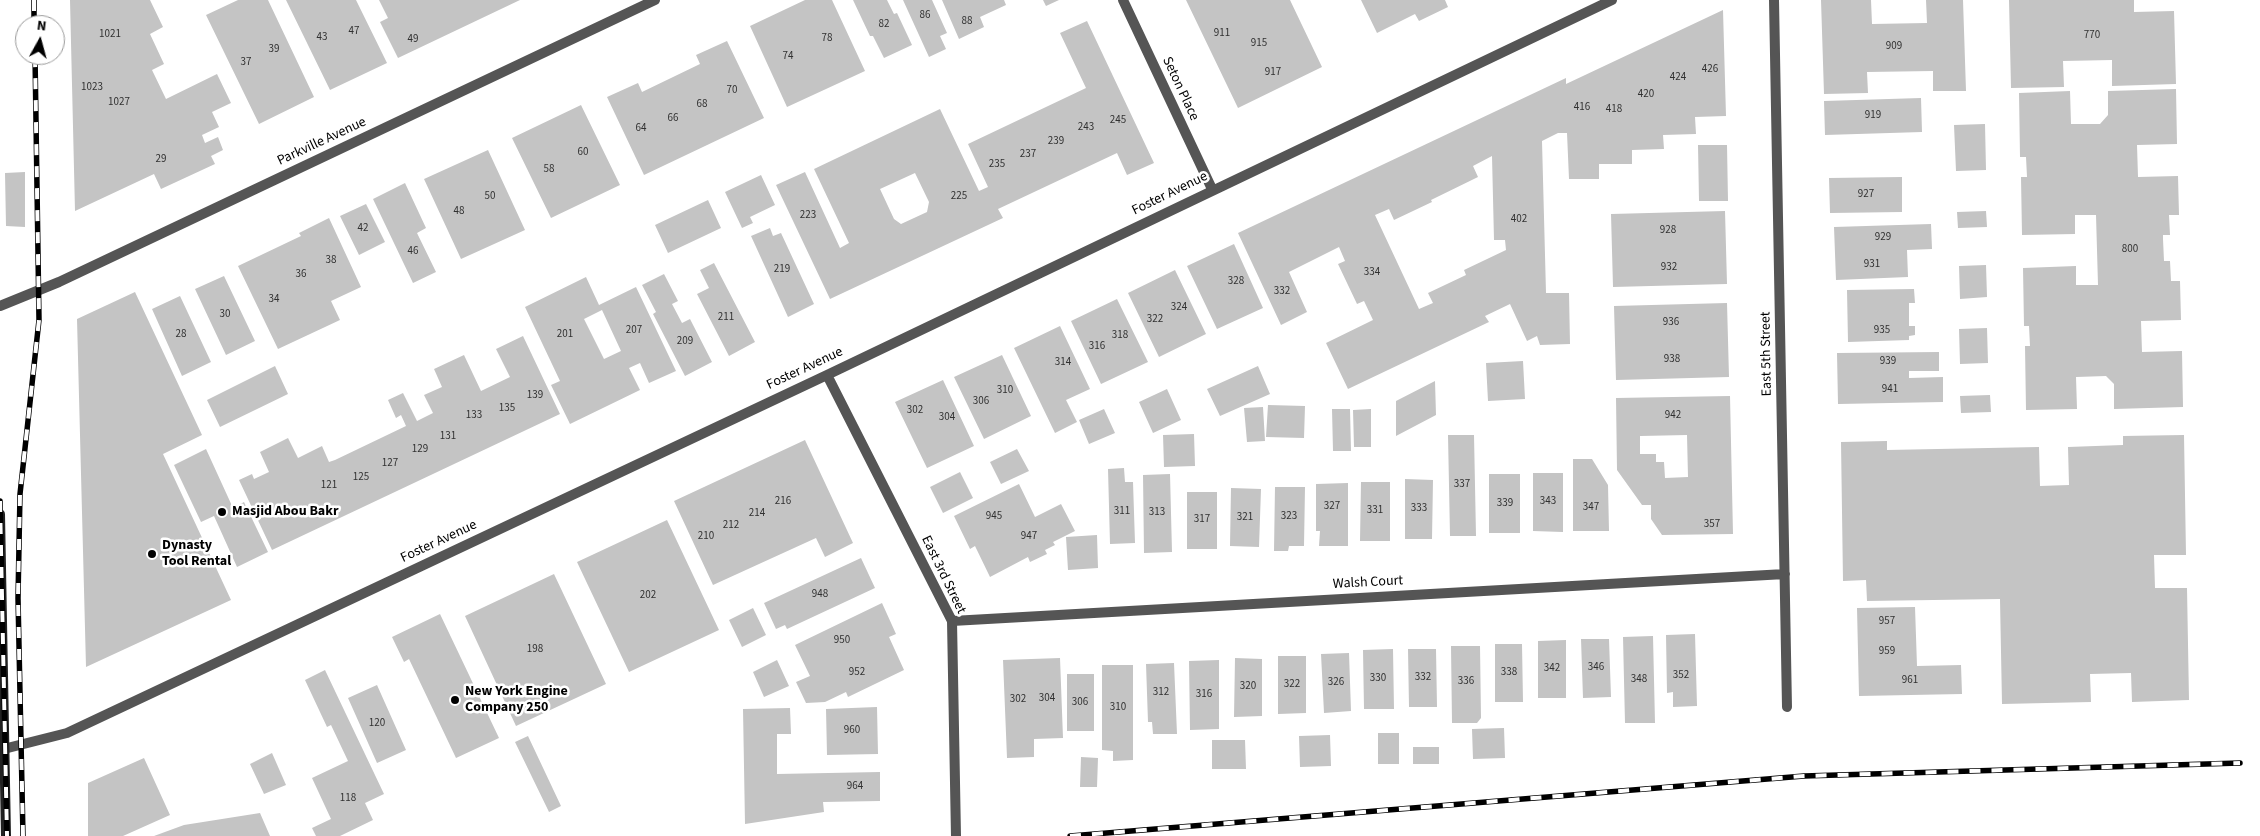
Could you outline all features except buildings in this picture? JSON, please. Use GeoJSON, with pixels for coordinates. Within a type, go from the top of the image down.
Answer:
{"type":"FeatureCollection","features":[{"type":"Feature","properties":{"kind":"main road"},"geometry":{"type":"LineString","coordinates":[[0,514],[2,749],[6,836]]}},
{"type":"Feature","properties":{"kind":"street","name":"Parkville Avenue"},"geometry":{"type":"LineString","coordinates":[[0,306],[58,282],[655,0]]}},
{"type":"Feature","properties":{"kind":"street","name":"Seton Place"},"geometry":{"type":"LineString","coordinates":[[1123,0],[1212,189]]}},
{"type":"Feature","properties":{"kind":"street","name":"Foster Avenue"},"geometry":{"type":"LineString","coordinates":[[2,749],[68,732],[827,374],[1612,0]]}},
{"type":"Feature","properties":{"kind":"street","name":"East 5th Street"},"geometry":{"type":"LineString","coordinates":[[1774,0],[1787,706]]}},
{"type":"Feature","properties":{"kind":"street","name":"East 3rd Street"},"geometry":{"type":"LineString","coordinates":[[827,374],[952,621],[956,836]]}},
{"type":"Feature","properties":{"kind":"street","name":"Walsh Court"},"geometry":{"type":"LineString","coordinates":[[952,621],[1786,574]]}},
{"type":"Feature","properties":{"kind":"railway"},"geometry":{"type":"LineString","coordinates":[[34,0],[34,15]]}},
{"type":"Feature","properties":{"kind":"railway"},"geometry":{"type":"LineString","coordinates":[[23,836],[18,598],[20,494],[39,320],[35,65]]}},
{"type":"Feature","properties":{"kind":"railway"},"geometry":{"type":"LineString","coordinates":[[0,501],[7,836]]}},
{"type":"Feature","properties":{"kind":"railway"},"geometry":{"type":"LineString","coordinates":[[1070,836],[1804,776],[2240,763]]}},
{"type":"Feature","properties":{"kind":"place","name":"Masjid Abou Bakr"},"geometry":{"type":"Point","coordinates":[222,512]}},
{"type":"Feature","properties":{"kind":"place","name":"Dynasty Tool Rental"},"geometry":{"type":"Point","coordinates":[152,554]}},
{"type":"Feature","properties":{"kind":"place","name":"New York Engine Company 250"},"geometry":{"type":"Point","coordinates":[455,700]}}]}
